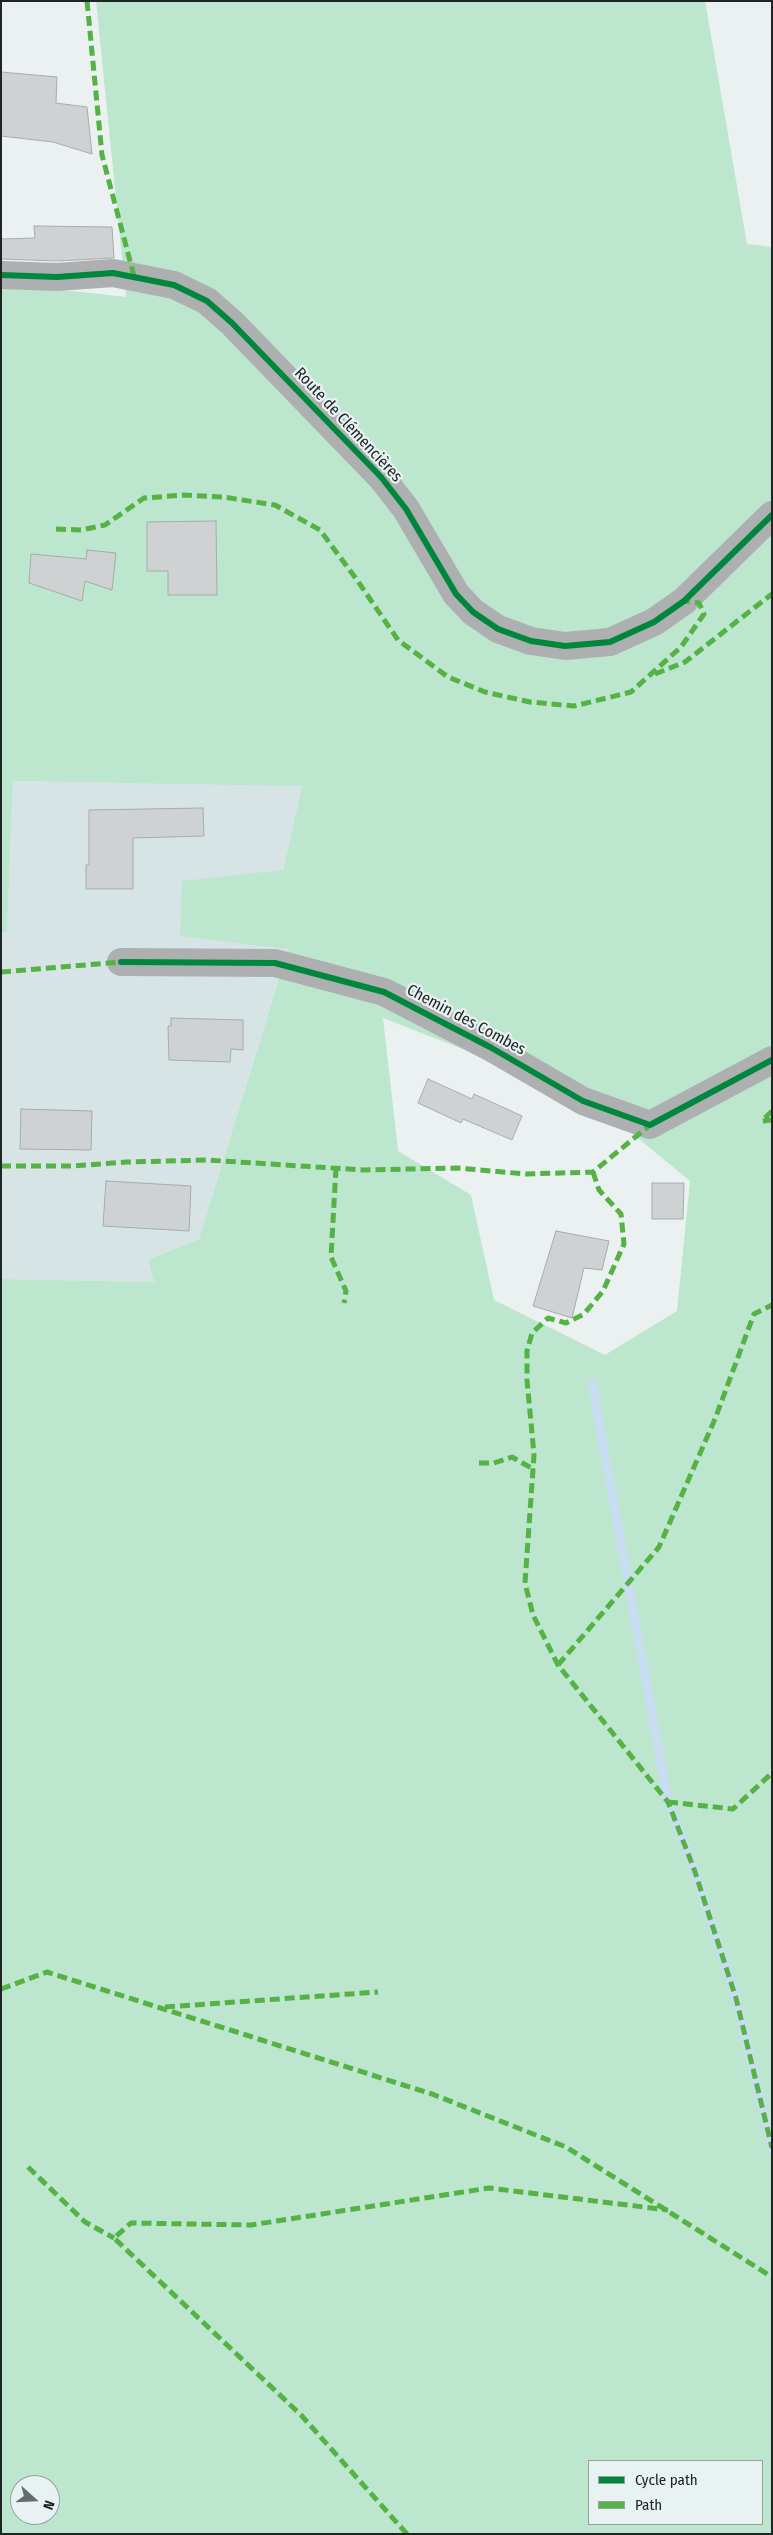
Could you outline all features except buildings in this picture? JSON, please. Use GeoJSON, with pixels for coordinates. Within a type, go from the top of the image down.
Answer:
{"type":"FeatureCollection","features":[{"type":"Feature","properties":{"kind":"street","name":"Route de Clémencières"},"geometry":{"type":"LineString","coordinates":[[1,275],[57,276],[113,273],[174,285],[207,301],[232,323],[381,477],[406,509],[456,594],[473,612],[498,629],[531,640],[565,646],[610,642],[654,622],[684,601],[772,514]]}},
{"type":"Feature","properties":{"kind":"street","name":"Chemin des Combes"},"geometry":{"type":"LineString","coordinates":[[121,962],[275,963],[384,992],[490,1047],[583,1101],[650,1125],[772,1060]]}},
{"type":"Feature","properties":{"kind":"shaded area"},"geometry":{"type":"Polygon","coordinates":[[[13,781],[302,785],[283,870],[180,936],[288,948],[199,1239],[148,1260],[154,1282],[1,1279],[1,932],[7,932],[13,781]]]}},
{"type":"Feature","properties":{"kind":"green space"},"geometry":{"type":"Polygon","coordinates":[[[96,1],[705,1],[747,244],[772,247],[772,2534],[1,2534],[1,1279],[154,1282],[148,1260],[199,1239],[288,949],[180,936],[182,881],[283,870],[302,786],[13,781],[7,932],[1,932],[1,283],[126,297],[96,1]],[[383,1018],[398,1151],[471,1195],[494,1300],[605,1355],[677,1311],[690,1181],[589,1098],[383,1018]]]}},
{"type":"Feature","properties":{"kind":"waterway"},"geometry":{"type":"LineString","coordinates":[[592,1383],[668,1802],[694,1869],[736,1998],[772,2148]]}},
{"type":"Feature","properties":{"kind":"marked path"},"geometry":{"type":"LineString","coordinates":[[87,1],[102,155],[134,276]]}},
{"type":"Feature","properties":{"kind":"marked path"},"geometry":{"type":"LineString","coordinates":[[56,529],[81,530],[105,525],[144,498],[184,495],[223,497],[275,505],[320,530],[398,640],[448,677],[485,692],[530,702],[574,706],[631,692],[681,647],[704,614],[699,603],[684,601]]}},
{"type":"Feature","properties":{"kind":"marked path"},"geometry":{"type":"LineString","coordinates":[[655,674],[685,662],[772,594]]}},
{"type":"Feature","properties":{"kind":"marked path"},"geometry":{"type":"LineString","coordinates":[[1,972],[121,962]]}},
{"type":"Feature","properties":{"kind":"marked path"},"geometry":{"type":"LineString","coordinates":[[772,1111],[762,1121],[772,1120]]}},
{"type":"Feature","properties":{"kind":"marked path"},"geometry":{"type":"LineString","coordinates":[[1,1166],[74,1166],[126,1162],[207,1160],[364,1170],[457,1168],[526,1174],[593,1172],[650,1125]]}},
{"type":"Feature","properties":{"kind":"marked path"},"geometry":{"type":"LineString","coordinates":[[336,1168],[331,1257],[346,1291],[344,1303]]}},
{"type":"Feature","properties":{"kind":"marked path"},"geometry":{"type":"LineString","coordinates":[[593,1172],[599,1190],[621,1214],[624,1244],[603,1291],[584,1314],[566,1323],[548,1318],[532,1333],[527,1351],[527,1380],[534,1455],[525,1583],[533,1615],[558,1665],[668,1802],[694,1869],[736,1998],[772,2148]]}},
{"type":"Feature","properties":{"kind":"marked path"},"geometry":{"type":"LineString","coordinates":[[558,1665],[659,1547],[715,1419],[754,1314],[772,1305]]}},
{"type":"Feature","properties":{"kind":"marked path"},"geometry":{"type":"LineString","coordinates":[[479,1463],[494,1463],[512,1457],[533,1469]]}},
{"type":"Feature","properties":{"kind":"marked path"},"geometry":{"type":"LineString","coordinates":[[668,1802],[733,1809],[772,1773]]}},
{"type":"Feature","properties":{"kind":"marked path"},"geometry":{"type":"LineString","coordinates":[[1,1989],[47,1972],[432,2094],[566,2147],[772,2277]]}},
{"type":"Feature","properties":{"kind":"marked path"},"geometry":{"type":"LineString","coordinates":[[165,2007],[378,1992]]}},
{"type":"Feature","properties":{"kind":"marked path"},"geometry":{"type":"LineString","coordinates":[[28,2167],[85,2222],[114,2238]]}},
{"type":"Feature","properties":{"kind":"marked path"},"geometry":{"type":"LineString","coordinates":[[407,2534],[301,2415],[114,2238],[131,2223],[251,2225],[489,2188],[668,2210]]}},
{"type":"Feature","properties":{"kind":"cycle path"},"geometry":{"type":"LineString","coordinates":[[1,275],[57,277],[113,273],[174,285],[207,301],[232,323],[381,477],[406,509],[456,594],[473,612],[498,629],[531,641],[565,646],[610,642],[654,622],[684,601],[772,515]]}},
{"type":"Feature","properties":{"kind":"cycle path"},"geometry":{"type":"LineString","coordinates":[[121,962],[275,963],[384,992],[490,1047],[583,1101],[650,1125],[772,1060]]}}]}
